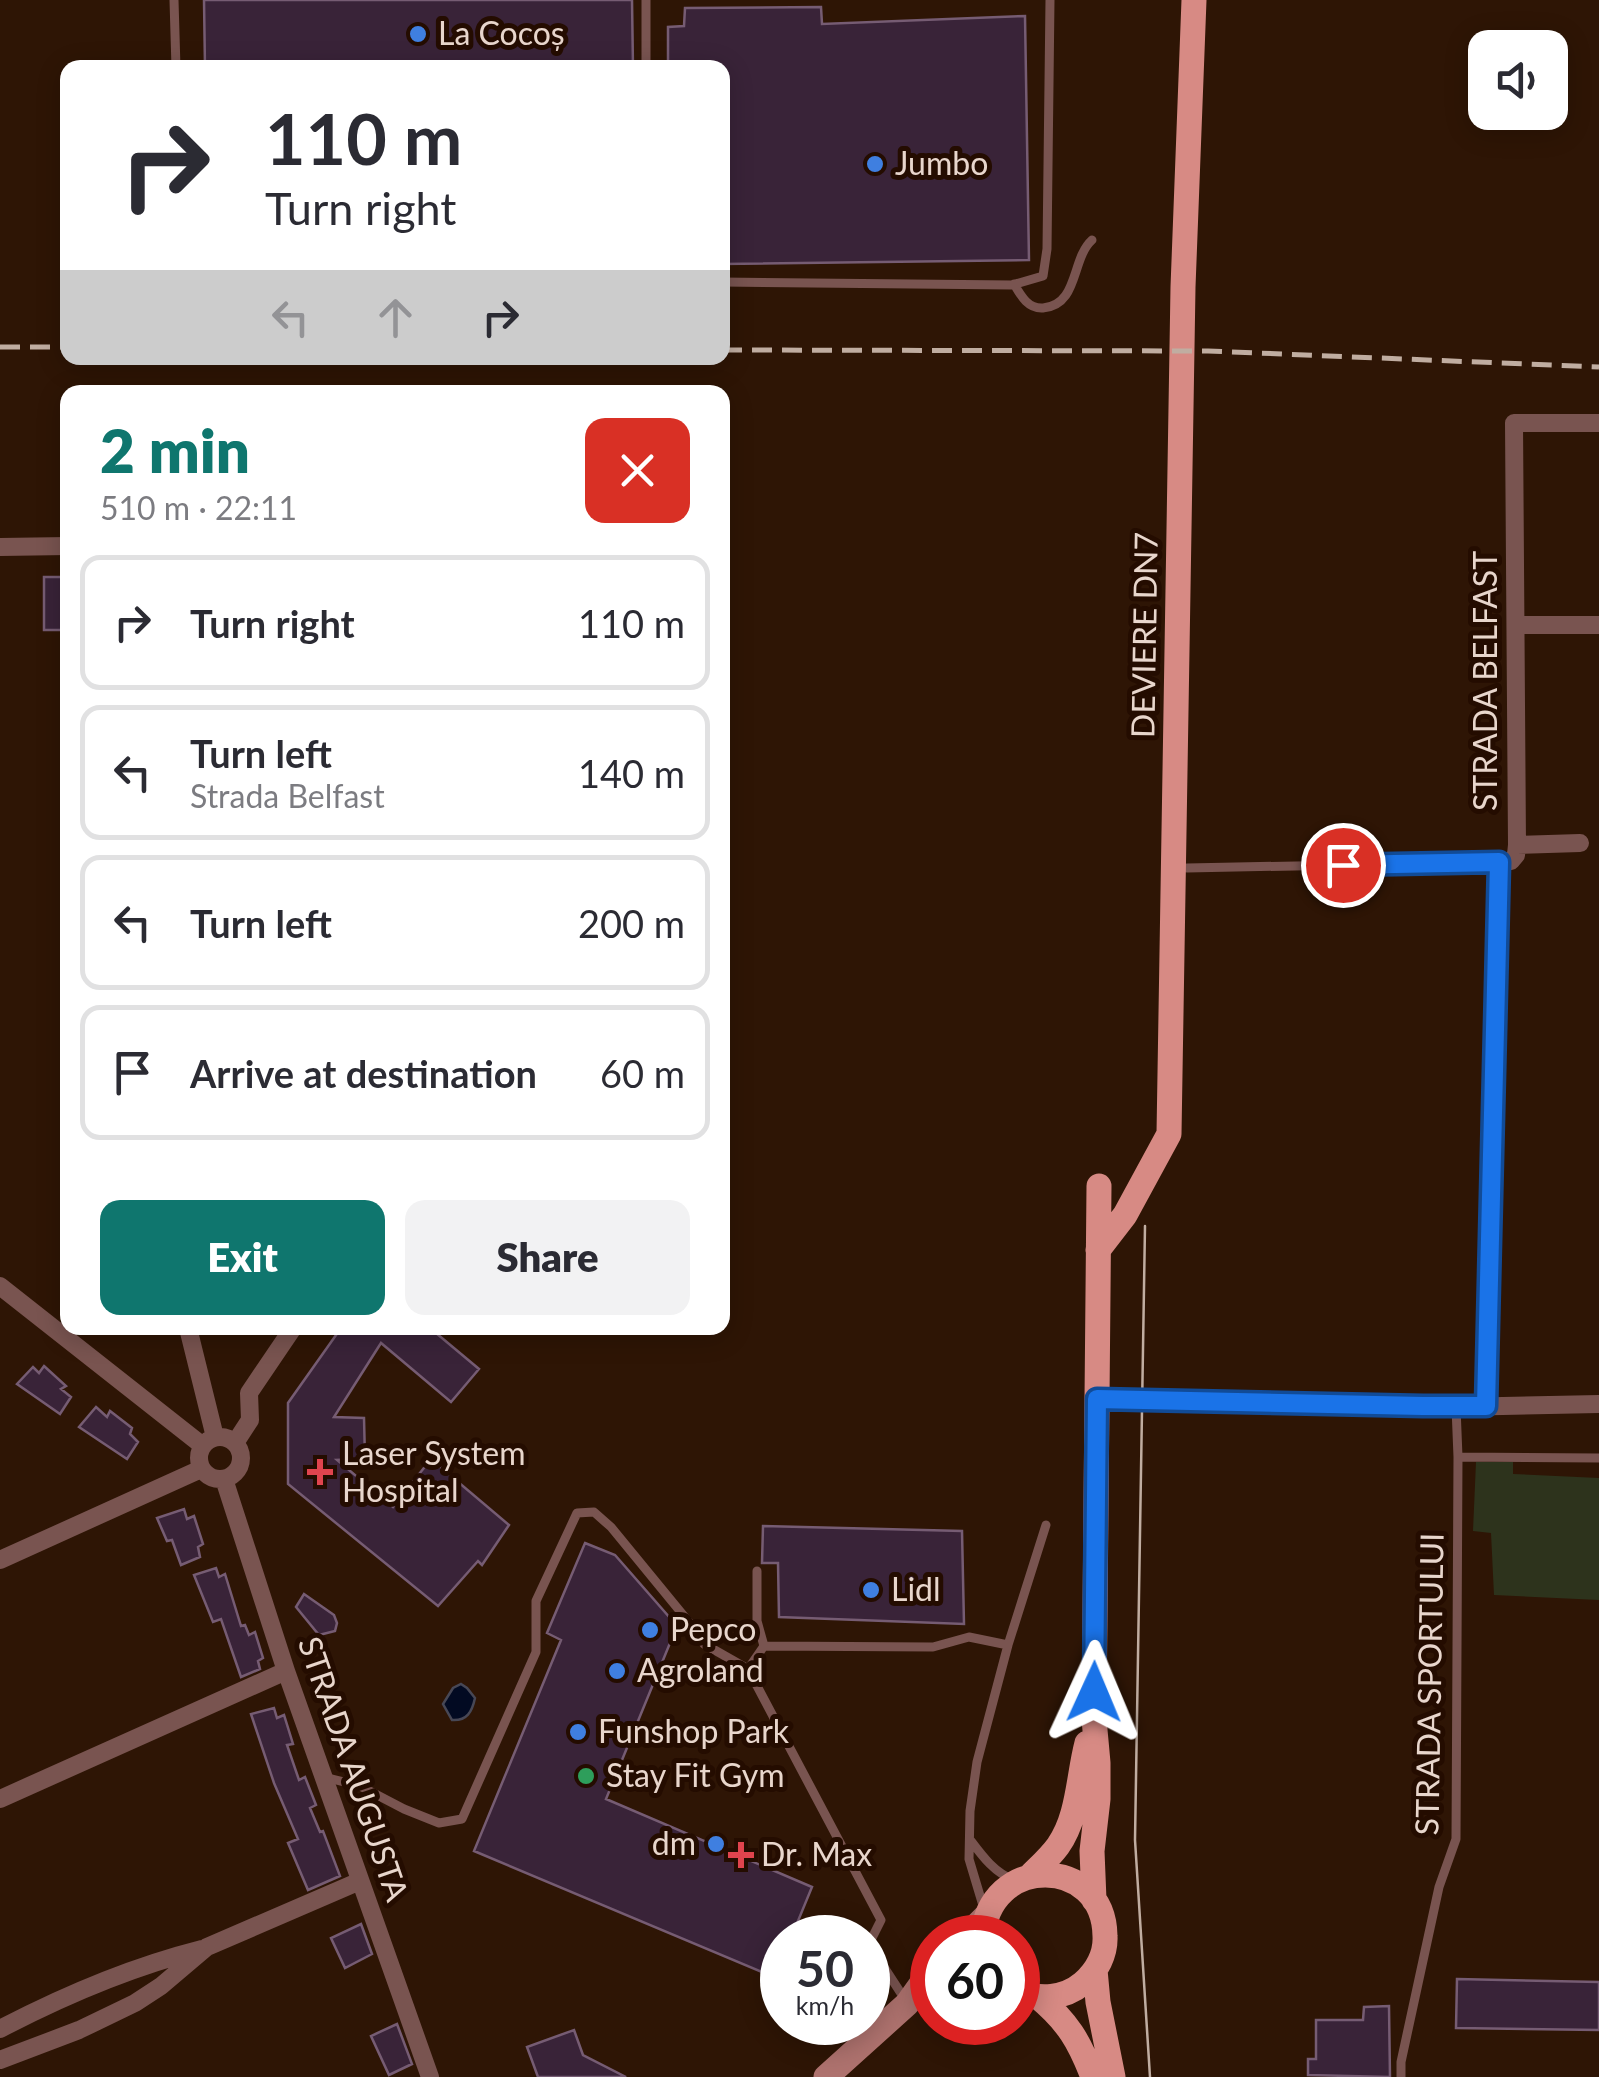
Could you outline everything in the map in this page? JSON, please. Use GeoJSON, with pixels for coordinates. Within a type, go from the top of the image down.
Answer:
{"type":"FeatureCollection","features":[{"type":"Feature","properties":{"kind":"main road","name":"DEVIERE DN7"},"geometry":{"type":"LineString","coordinates":[[1098,1250],[1125,1215],[1169,1134],[1183,288],[1194,0]]}},
{"type":"Feature","properties":{"kind":"main road"},"geometry":{"type":"LineString","coordinates":[[1094,1900],[1092,1851],[1098,1798],[1094,1719],[1099,1186]]}},
{"type":"Feature","properties":{"kind":"main road"},"geometry":{"type":"LineString","coordinates":[[990,1915],[996,1898],[1025,1878],[1058,1845],[1067,1829],[1094,1719]]}},
{"type":"Feature","properties":{"kind":"main road"},"geometry":{"type":"LineString","coordinates":[[1025,1878],[1047,1874],[1083,1888],[1094,1900],[1106,1934],[1096,1970],[1087,1980],[1064,1994],[1040,1994]]}},
{"type":"Feature","properties":{"kind":"main road"},"geometry":{"type":"LineString","coordinates":[[1096,1970],[1098,2002],[1113,2077]]}},
{"type":"Feature","properties":{"kind":"main road"},"geometry":{"type":"LineString","coordinates":[[1040,2002],[1070,2028],[1092,2077]]}},
{"type":"Feature","properties":{"kind":"street","name":"STRADA BELFAST"},"geometry":{"type":"LineString","coordinates":[[1499,862],[1516,855],[1517,845],[1514,423],[1599,423]]}},
{"type":"Feature","properties":{"kind":"street"},"geometry":{"type":"LineString","coordinates":[[0,546],[60,546]]}},
{"type":"Feature","properties":{"kind":"street"},"geometry":{"type":"LineString","coordinates":[[1516,624],[1599,625]]}},
{"type":"Feature","properties":{"kind":"street"},"geometry":{"type":"LineString","coordinates":[[1517,845],[1580,843]]}},
{"type":"Feature","properties":{"kind":"street"},"geometry":{"type":"LineString","coordinates":[[1486,1406],[1499,862]]}},
{"type":"Feature","properties":{"kind":"street"},"geometry":{"type":"LineString","coordinates":[[3,1293],[60,1334]]}},
{"type":"Feature","properties":{"kind":"street"},"geometry":{"type":"LineString","coordinates":[[61,1335],[209,1441]]}},
{"type":"Feature","properties":{"kind":"street"},"geometry":{"type":"LineString","coordinates":[[189,1335],[209,1441]]}},
{"type":"Feature","properties":{"kind":"street"},"geometry":{"type":"LineString","coordinates":[[235,1442],[250,1420],[248,1392],[288,1335]]}},
{"type":"Feature","properties":{"kind":"street"},"geometry":{"type":"LineString","coordinates":[[1097,1399],[1456,1407],[1599,1404]]}},
{"type":"Feature","properties":{"kind":"street"},"geometry":{"type":"LineString","coordinates":[[226,1437],[235,1442],[241,1464],[224,1479],[211,1478],[198,1457],[209,1441],[226,1437]]}},
{"type":"Feature","properties":{"kind":"street"},"geometry":{"type":"LineString","coordinates":[[0,1560],[202,1469]]}},
{"type":"Feature","properties":{"kind":"street","name":"STRADA AUGUSTA"},"geometry":{"type":"LineString","coordinates":[[224,1479],[286,1671],[430,2077]]}},
{"type":"Feature","properties":{"kind":"street"},"geometry":{"type":"LineString","coordinates":[[0,1799],[286,1671]]}},
{"type":"Feature","properties":{"kind":"street"},"geometry":{"type":"LineString","coordinates":[[0,2029],[147,1963],[207,1947],[360,1881]]}},
{"type":"Feature","properties":{"kind":"street"},"geometry":{"type":"LineString","coordinates":[[0,2060],[79,2030],[135,2003],[207,1947]]}},
{"type":"Feature","properties":{"kind":"street"},"geometry":{"type":"LineString","coordinates":[[826,2077],[910,2000]]}},
{"type":"Feature","properties":{"kind":"lane"},"geometry":{"type":"LineString","coordinates":[[174,0],[176,60]]}},
{"type":"Feature","properties":{"kind":"lane"},"geometry":{"type":"LineString","coordinates":[[646,0],[646,60]]}},
{"type":"Feature","properties":{"kind":"lane"},"geometry":{"type":"LineString","coordinates":[[730,282],[1014,284],[1042,276],[1048,249],[1050,0]]}},
{"type":"Feature","properties":{"kind":"lane"},"geometry":{"type":"LineString","coordinates":[[1014,284],[1036,308],[1061,301],[1069,293],[1085,246],[1092,240]]}},
{"type":"Feature","properties":{"kind":"lane"},"geometry":{"type":"LineString","coordinates":[[1187,868],[1499,862]]}},
{"type":"Feature","properties":{"kind":"lane","name":"STRADA SPORTULUI"},"geometry":{"type":"LineString","coordinates":[[1401,2077],[1440,1887],[1456,1840],[1456,1407]]}},
{"type":"Feature","properties":{"kind":"lane"},"geometry":{"type":"LineString","coordinates":[[1458,1456],[1599,1458]]}},
{"type":"Feature","properties":{"kind":"lane"},"geometry":{"type":"LineString","coordinates":[[324,1777],[360,1786],[404,1810],[439,1823],[462,1819],[536,1652],[536,1600],[577,1513],[594,1512],[704,1644],[748,1670],[881,1920],[869,1944],[907,2004]]}},
{"type":"Feature","properties":{"kind":"lane"},"geometry":{"type":"LineString","coordinates":[[982,1915],[969,1839],[977,1762],[1046,1525]]}},
{"type":"Feature","properties":{"kind":"lane"},"geometry":{"type":"LineString","coordinates":[[748,1670],[764,1646],[757,1621],[756,1571]]}},
{"type":"Feature","properties":{"kind":"lane"},"geometry":{"type":"LineString","coordinates":[[764,1646],[933,1647],[969,1637],[1008,1645]]}},
{"type":"Feature","properties":{"kind":"lane"},"geometry":{"type":"LineString","coordinates":[[969,1839],[1004,1876],[1014,1880],[1025,1878]]}},
{"type":"Feature","properties":{"kind":"green space"},"geometry":{"type":"Polygon","coordinates":[[[1476,1462],[1513,1462],[1513,1474],[1599,1478],[1599,1600],[1494,1595],[1491,1533],[1473,1531],[1476,1462]]]}},
{"type":"Feature","properties":{"kind":"water"},"geometry":{"type":"Polygon","coordinates":[[[461,1684],[475,1698],[474,1703],[465,1717],[452,1720],[443,1704],[453,1688],[461,1684]]]}},
{"type":"Feature","properties":{"kind":"building","name":"La Cocoș"},"geometry":{"type":"Polygon","coordinates":[[[204,0],[632,0],[633,60],[205,60],[204,0]]]}},
{"type":"Feature","properties":{"kind":"building","name":"Jumbo"},"geometry":{"type":"Polygon","coordinates":[[[821,7],[822,24],[1025,16],[1029,260],[730,264],[730,60],[668,60],[668,27],[684,26],[685,8],[821,7]]]}},
{"type":"Feature","properties":{"kind":"building"},"geometry":{"type":"Polygon","coordinates":[[[44,577],[60,577],[60,630],[44,630],[44,577]]]}},
{"type":"Feature","properties":{"kind":"building","name":"Laser System Hospital"},"geometry":{"type":"Polygon","coordinates":[[[336,1335],[438,1335],[479,1369],[451,1402],[381,1343],[334,1417],[364,1418],[365,1459],[337,1460],[393,1507],[431,1459],[509,1525],[482,1565],[478,1561],[438,1606],[288,1484],[288,1403],[336,1335]]]}},
{"type":"Feature","properties":{"kind":"building"},"geometry":{"type":"Polygon","coordinates":[[[44,1366],[66,1386],[61,1389],[71,1397],[60,1414],[17,1384],[33,1367],[39,1373],[44,1366]]]}},
{"type":"Feature","properties":{"kind":"building"},"geometry":{"type":"Polygon","coordinates":[[[96,1407],[107,1417],[110,1411],[132,1428],[130,1434],[138,1442],[127,1459],[79,1427],[96,1407]]]}},
{"type":"Feature","properties":{"kind":"building"},"geometry":{"type":"Polygon","coordinates":[[[184,1509],[187,1519],[194,1516],[203,1544],[198,1547],[200,1557],[181,1565],[172,1540],[167,1541],[157,1518],[184,1509]]]}},
{"type":"Feature","properties":{"kind":"building","name":"Lidl"},"geometry":{"type":"Polygon","coordinates":[[[763,1526],[962,1531],[964,1624],[779,1617],[778,1563],[762,1563],[763,1526]]]}},
{"type":"Feature","properties":{"kind":"building","name":"Funshop Park"},"geometry":{"type":"Polygon","coordinates":[[[585,1543],[615,1555],[677,1626],[606,1799],[812,1887],[800,1915],[760,1915],[760,1971],[474,1851],[561,1640],[547,1633],[585,1543]]]}},
{"type":"Feature","properties":{"kind":"building"},"geometry":{"type":"Polygon","coordinates":[[[216,1568],[219,1577],[225,1574],[241,1626],[245,1625],[249,1635],[255,1632],[263,1658],[258,1661],[260,1669],[241,1677],[221,1619],[213,1622],[194,1575],[216,1568]]]}},
{"type":"Feature","properties":{"kind":"building"},"geometry":{"type":"Polygon","coordinates":[[[304,1594],[334,1615],[335,1631],[319,1635],[296,1607],[304,1594]]]}},
{"type":"Feature","properties":{"kind":"building"},"geometry":{"type":"Polygon","coordinates":[[[274,1708],[277,1718],[284,1715],[293,1744],[287,1745],[299,1780],[305,1777],[316,1805],[310,1808],[340,1876],[308,1890],[288,1843],[298,1839],[251,1714],[274,1708]]]}},
{"type":"Feature","properties":{"kind":"building"},"geometry":{"type":"Polygon","coordinates":[[[361,1924],[372,1954],[345,1968],[331,1938],[361,1924]]]}},
{"type":"Feature","properties":{"kind":"building"},"geometry":{"type":"Polygon","coordinates":[[[1457,1979],[1599,1982],[1599,2030],[1456,2028],[1457,1979]]]}},
{"type":"Feature","properties":{"kind":"building"},"geometry":{"type":"Polygon","coordinates":[[[1389,2006],[1390,2077],[1308,2075],[1308,2059],[1316,2059],[1316,2020],[1363,2020],[1364,2007],[1389,2006]]]}},
{"type":"Feature","properties":{"kind":"building"},"geometry":{"type":"Polygon","coordinates":[[[397,2024],[412,2064],[389,2075],[371,2036],[397,2024]]]}},
{"type":"Feature","properties":{"kind":"building"},"geometry":{"type":"Polygon","coordinates":[[[574,2030],[583,2055],[626,2077],[538,2077],[527,2047],[574,2030]]]}},
{"type":"Feature","properties":{"kind":"tram line"},"geometry":{"type":"LineString","coordinates":[[1145,1226],[1135,1840],[1150,2077]]}},
{"type":"Feature","properties":{"kind":"railway"},"geometry":{"type":"LineString","coordinates":[[0,347],[60,347]]}},
{"type":"Feature","properties":{"kind":"railway"},"geometry":{"type":"LineString","coordinates":[[730,350],[1208,351],[1599,367]]}},
{"type":"Feature","properties":{"kind":"place","name":"La Cocoș"},"geometry":{"type":"Point","coordinates":[418,34]}},
{"type":"Feature","properties":{"kind":"place","name":"Jumbo"},"geometry":{"type":"Point","coordinates":[875,164]}},
{"type":"Feature","properties":{"kind":"place","name":"Laser System Hospital"},"geometry":{"type":"Point","coordinates":[320,1472]}},
{"type":"Feature","properties":{"kind":"place","name":"Lidl"},"geometry":{"type":"Point","coordinates":[871,1590]}},
{"type":"Feature","properties":{"kind":"place","name":"Pepco"},"geometry":{"type":"Point","coordinates":[650,1630]}},
{"type":"Feature","properties":{"kind":"place","name":"Agroland"},"geometry":{"type":"Point","coordinates":[617,1671]}},
{"type":"Feature","properties":{"kind":"place","name":"Funshop Park"},"geometry":{"type":"Point","coordinates":[578,1732]}},
{"type":"Feature","properties":{"kind":"place","name":"Stay Fit Gym"},"geometry":{"type":"Point","coordinates":[586,1776]}},
{"type":"Feature","properties":{"kind":"place","name":"dm"},"geometry":{"type":"Point","coordinates":[716,1844]}},
{"type":"Feature","properties":{"kind":"place","name":"Dr. Max"},"geometry":{"type":"Point","coordinates":[741,1855]}},
{"type":"Feature","properties":{"kind":"route"},"geometry":{"type":"LineString","coordinates":[[1094,1692],[1097,1399],[1486,1406],[1499,862],[1343,865]]}}]}
